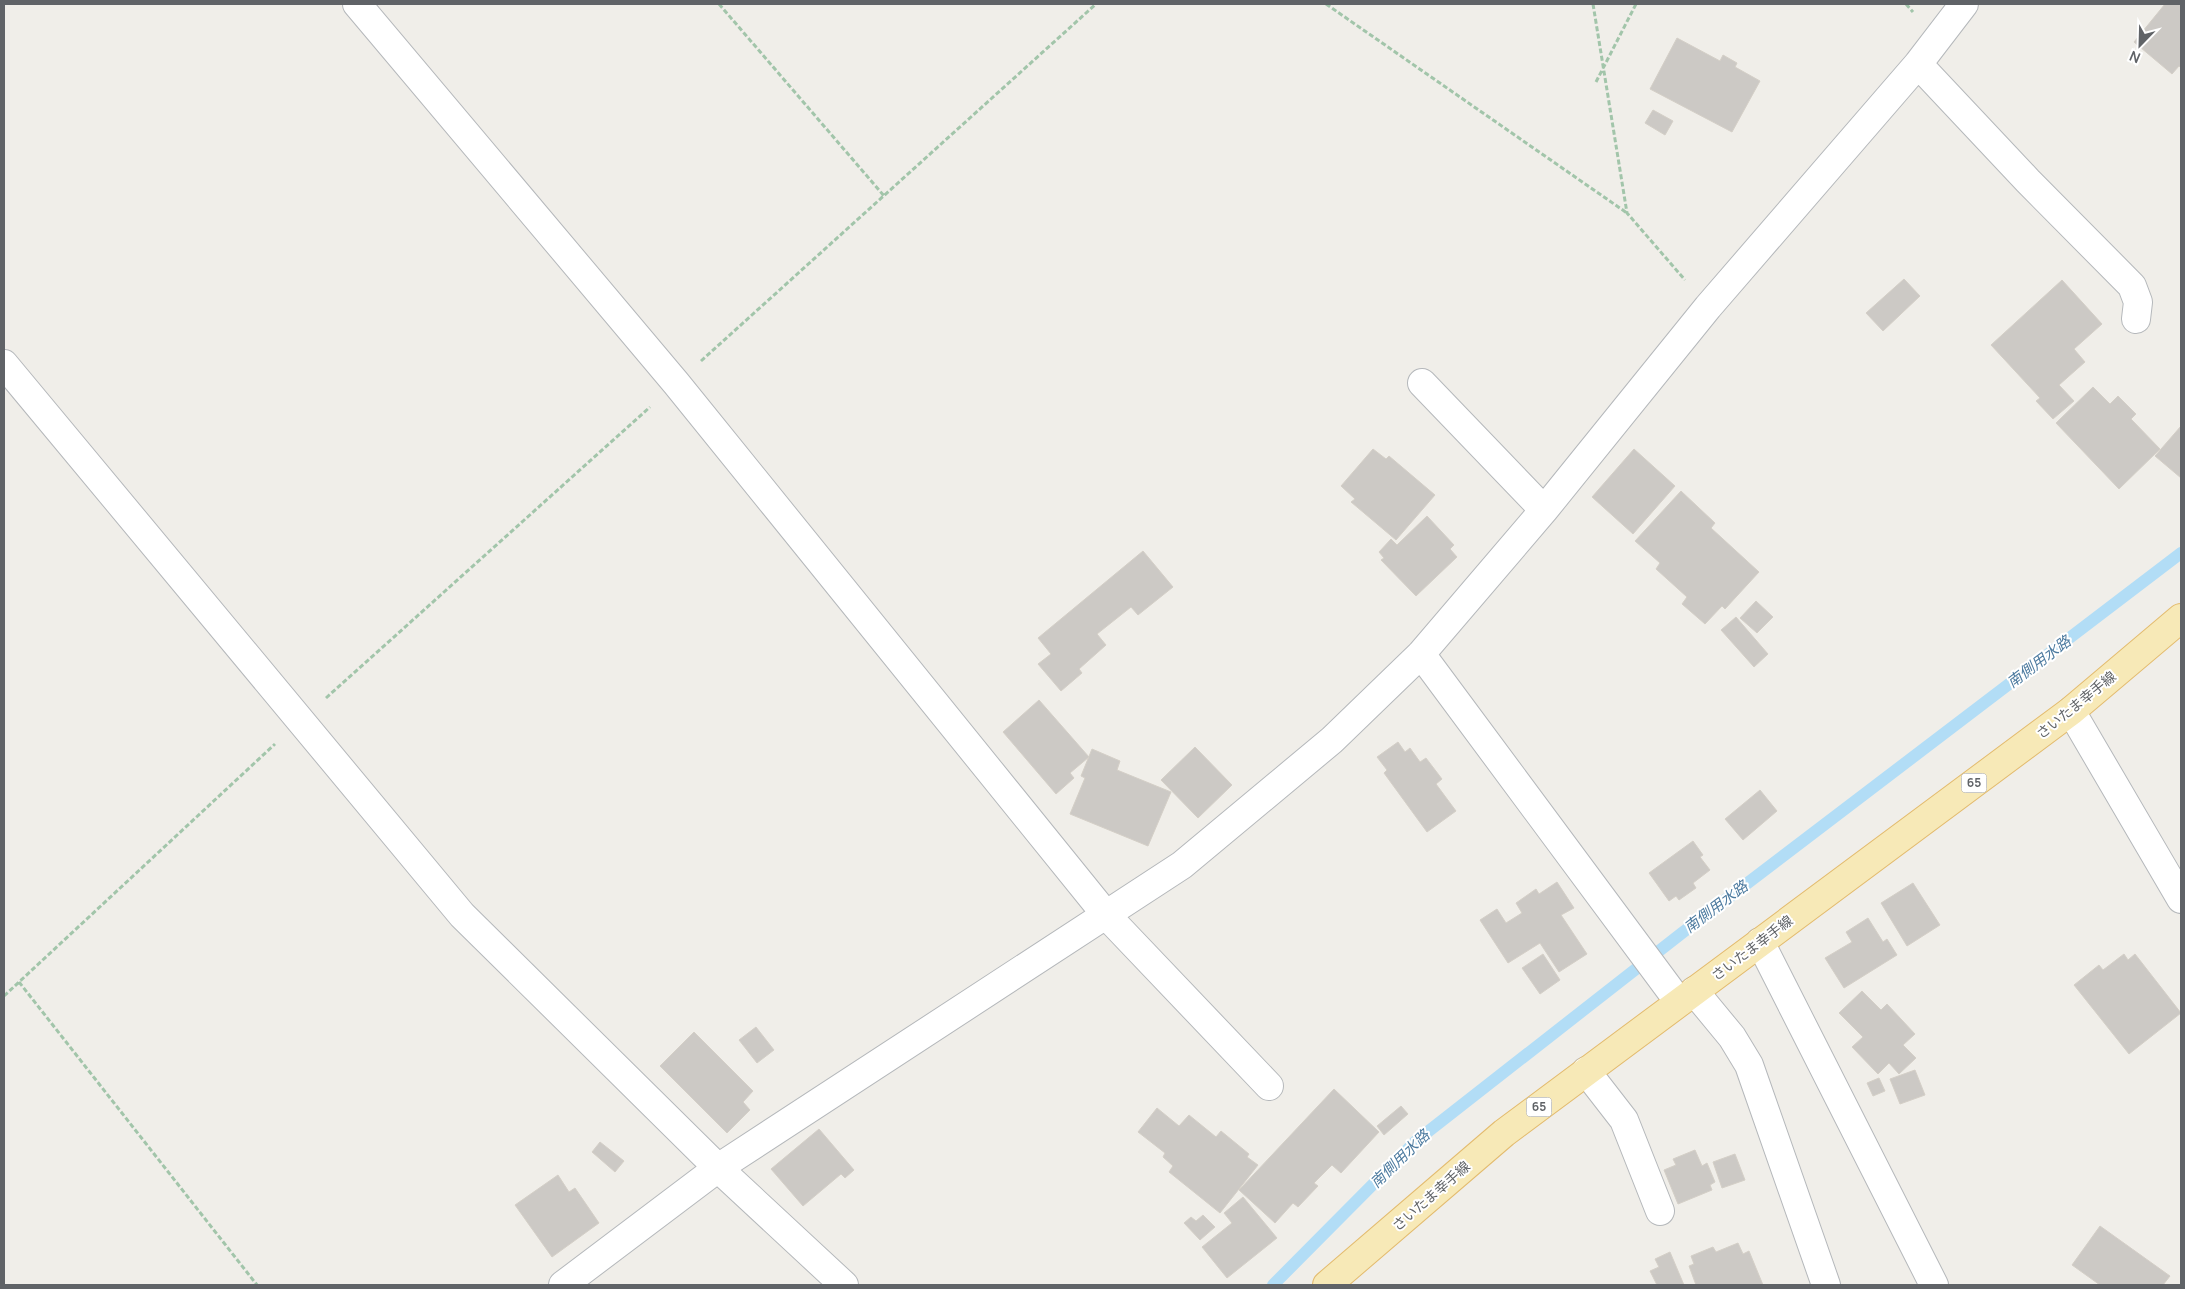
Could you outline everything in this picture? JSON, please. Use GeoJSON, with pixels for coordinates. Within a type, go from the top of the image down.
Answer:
{"type":"FeatureCollection","features":[{"type":"Feature","properties":{"kind":"main road","name":"さいたま幸手線"},"geometry":{"type":"LineString","coordinates":[[1327,1285],[1504,1133],[2071,711],[2181,618]]}},
{"type":"Feature","properties":{"kind":"street"},"geometry":{"type":"LineString","coordinates":[[357,4],[676,383],[1107,916],[1269,1086]]}},
{"type":"Feature","properties":{"kind":"street"},"geometry":{"type":"LineString","coordinates":[[563,1285],[718,1168],[1107,916],[1198,853],[1332,740],[1420,654],[1544,510],[1708,307],[1918,64],[1964,4]]}},
{"type":"Feature","properties":{"kind":"street"},"geometry":{"type":"LineString","coordinates":[[1918,64],[2028,181],[2132,286],[2138,302],[2136,319]]}},
{"type":"Feature","properties":{"kind":"street"},"geometry":{"type":"LineString","coordinates":[[4,364],[462,915],[718,1168],[844,1285]]}},
{"type":"Feature","properties":{"kind":"street"},"geometry":{"type":"LineString","coordinates":[[1422,383],[1544,510]]}},
{"type":"Feature","properties":{"kind":"street"},"geometry":{"type":"LineString","coordinates":[[1420,654],[1686,997],[1732,1037],[1749,1065],[1826,1285]]}},
{"type":"Feature","properties":{"kind":"street"},"geometry":{"type":"LineString","coordinates":[[2071,711],[2181,899]]}},
{"type":"Feature","properties":{"kind":"street"},"geometry":{"type":"LineString","coordinates":[[1760,942],[1934,1285]]}},
{"type":"Feature","properties":{"kind":"street"},"geometry":{"type":"LineString","coordinates":[[1586,1071],[1624,1120],[1660,1211]]}},
{"type":"Feature","properties":{"kind":"path"},"geometry":{"type":"LineString","coordinates":[[718,4],[885,197]]}},
{"type":"Feature","properties":{"kind":"path"},"geometry":{"type":"LineString","coordinates":[[1326,4],[1627,213],[1708,307]]}},
{"type":"Feature","properties":{"kind":"path"},"geometry":{"type":"LineString","coordinates":[[1593,4],[1627,213]]}},
{"type":"Feature","properties":{"kind":"path"},"geometry":{"type":"LineString","coordinates":[[1596,82],[1636,4]]}},
{"type":"Feature","properties":{"kind":"path"},"geometry":{"type":"LineString","coordinates":[[4,996],[300,721]]}},
{"type":"Feature","properties":{"kind":"path"},"geometry":{"type":"LineString","coordinates":[[19,982],[257,1285]]}},
{"type":"Feature","properties":{"kind":"building"},"geometry":{"type":"Polygon","coordinates":[[[2165,4],[2181,4],[2181,68],[2179,66],[2172,74],[2134,42],[2165,4]]]}},
{"type":"Feature","properties":{"kind":"building"},"geometry":{"type":"Polygon","coordinates":[[[1677,38],[1720,61],[1723,55],[1737,63],[1735,67],[1760,81],[1732,132],[1650,89],[1677,38]]]}},
{"type":"Feature","properties":{"kind":"building"},"geometry":{"type":"Polygon","coordinates":[[[1653,110],[1673,121],[1665,135],[1645,123],[1653,110]]]}},
{"type":"Feature","properties":{"kind":"building"},"geometry":{"type":"Polygon","coordinates":[[[1904,279],[1920,296],[1883,331],[1866,313],[1904,279]]]}},
{"type":"Feature","properties":{"kind":"building"},"geometry":{"type":"Polygon","coordinates":[[[2062,280],[2102,324],[2074,349],[2085,362],[2059,385],[2074,401],[2053,419],[2036,401],[2040,398],[1991,345],[2062,280]]]}},
{"type":"Feature","properties":{"kind":"building"},"geometry":{"type":"Polygon","coordinates":[[[2093,387],[2110,404],[2118,396],[2136,414],[2131,419],[2160,449],[2119,489],[2056,423],[2093,387]]]}},
{"type":"Feature","properties":{"kind":"building"},"geometry":{"type":"Polygon","coordinates":[[[2181,426],[2181,478],[2155,456],[2181,426]]]}},
{"type":"Feature","properties":{"kind":"building"},"geometry":{"type":"Polygon","coordinates":[[[1373,449],[1386,459],[1389,456],[1435,495],[1396,540],[1351,502],[1355,499],[1341,486],[1373,449]]]}},
{"type":"Feature","properties":{"kind":"building"},"geometry":{"type":"Polygon","coordinates":[[[1634,449],[1675,486],[1633,534],[1592,497],[1634,449]]]}},
{"type":"Feature","properties":{"kind":"building"},"geometry":{"type":"Polygon","coordinates":[[[1681,491],[1715,523],[1711,528],[1759,572],[1725,609],[1722,606],[1705,624],[1682,604],[1687,597],[1656,569],[1660,563],[1635,541],[1681,491]]]}},
{"type":"Feature","properties":{"kind":"building"},"geometry":{"type":"Polygon","coordinates":[[[1427,516],[1454,545],[1450,549],[1457,557],[1416,596],[1381,560],[1384,558],[1379,552],[1391,539],[1397,545],[1427,516]]]}},
{"type":"Feature","properties":{"kind":"building"},"geometry":{"type":"Polygon","coordinates":[[[1143,551],[1173,587],[1138,615],[1131,607],[1097,634],[1106,645],[1079,669],[1082,673],[1061,691],[1038,664],[1051,654],[1038,638],[1143,551]]]}},
{"type":"Feature","properties":{"kind":"building"},"geometry":{"type":"Polygon","coordinates":[[[1756,601],[1773,617],[1757,633],[1740,618],[1756,601]]]}},
{"type":"Feature","properties":{"kind":"building"},"geometry":{"type":"Polygon","coordinates":[[[1736,617],[1768,654],[1754,667],[1721,630],[1736,617]]]}},
{"type":"Feature","properties":{"kind":"building"},"geometry":{"type":"Polygon","coordinates":[[[1039,700],[1089,757],[1070,773],[1074,778],[1056,794],[1003,732],[1039,700]]]}},
{"type":"Feature","properties":{"kind":"building"},"geometry":{"type":"Polygon","coordinates":[[[1398,742],[1405,752],[1410,748],[1420,762],[1426,758],[1442,779],[1436,784],[1456,811],[1427,832],[1384,773],[1387,770],[1377,757],[1398,742]]]}},
{"type":"Feature","properties":{"kind":"building"},"geometry":{"type":"Polygon","coordinates":[[[1195,747],[1232,785],[1198,818],[1161,780],[1195,747]]]}},
{"type":"Feature","properties":{"kind":"building"},"geometry":{"type":"Polygon","coordinates":[[[1092,749],[1120,761],[1117,770],[1171,792],[1148,846],[1070,814],[1085,778],[1081,776],[1092,749]]]}},
{"type":"Feature","properties":{"kind":"building"},"geometry":{"type":"Polygon","coordinates":[[[1760,790],[1777,811],[1743,840],[1725,819],[1760,790]]]}},
{"type":"Feature","properties":{"kind":"building"},"geometry":{"type":"Polygon","coordinates":[[[1693,841],[1703,855],[1700,857],[1710,870],[1693,883],[1696,888],[1679,900],[1676,896],[1669,901],[1649,873],[1693,841]]]}},
{"type":"Feature","properties":{"kind":"building"},"geometry":{"type":"Polygon","coordinates":[[[1557,882],[1574,908],[1561,915],[1587,954],[1559,972],[1540,943],[1508,963],[1480,920],[1497,909],[1506,923],[1522,913],[1516,903],[1536,889],[1539,894],[1557,882]]]}},
{"type":"Feature","properties":{"kind":"building"},"geometry":{"type":"Polygon","coordinates":[[[1913,883],[1940,925],[1907,946],[1881,903],[1913,883]]]}},
{"type":"Feature","properties":{"kind":"building"},"geometry":{"type":"Polygon","coordinates":[[[1868,918],[1883,942],[1887,939],[1897,955],[1844,988],[1825,958],[1852,942],[1846,932],[1868,918]]]}},
{"type":"Feature","properties":{"kind":"building"},"geometry":{"type":"Polygon","coordinates":[[[1543,954],[1560,980],[1540,994],[1522,968],[1543,954]]]}},
{"type":"Feature","properties":{"kind":"building"},"geometry":{"type":"Polygon","coordinates":[[[2124,954],[2128,960],[2135,954],[2181,1013],[2129,1054],[2074,985],[2099,965],[2103,970],[2124,954]]]}},
{"type":"Feature","properties":{"kind":"building"},"geometry":{"type":"Polygon","coordinates":[[[1862,991],[1881,1010],[1887,1004],[1915,1034],[1903,1045],[1916,1058],[1899,1074],[1889,1063],[1878,1074],[1852,1047],[1863,1037],[1839,1013],[1862,991]]]}},
{"type":"Feature","properties":{"kind":"building"},"geometry":{"type":"Polygon","coordinates":[[[756,1027],[774,1050],[757,1063],[739,1040],[756,1027]]]}},
{"type":"Feature","properties":{"kind":"building"},"geometry":{"type":"Polygon","coordinates":[[[694,1032],[753,1091],[743,1102],[750,1110],[727,1133],[660,1066],[694,1032]]]}},
{"type":"Feature","properties":{"kind":"building"},"geometry":{"type":"Polygon","coordinates":[[[1915,1070],[1925,1095],[1900,1104],[1890,1079],[1915,1070]]]}},
{"type":"Feature","properties":{"kind":"building"},"geometry":{"type":"Polygon","coordinates":[[[1879,1078],[1885,1091],[1873,1096],[1867,1083],[1879,1078]]]}},
{"type":"Feature","properties":{"kind":"building"},"geometry":{"type":"Polygon","coordinates":[[[1334,1089],[1379,1132],[1341,1173],[1332,1165],[1314,1183],[1318,1186],[1298,1207],[1293,1203],[1275,1223],[1239,1190],[1334,1089]]]}},
{"type":"Feature","properties":{"kind":"building"},"geometry":{"type":"Polygon","coordinates":[[[1401,1106],[1408,1114],[1384,1135],[1377,1126],[1401,1106]]]}},
{"type":"Feature","properties":{"kind":"building"},"geometry":{"type":"Polygon","coordinates":[[[1157,1108],[1179,1126],[1189,1115],[1216,1137],[1221,1131],[1249,1154],[1247,1157],[1258,1165],[1220,1213],[1169,1172],[1173,1166],[1163,1157],[1165,1153],[1138,1132],[1157,1108]]]}},
{"type":"Feature","properties":{"kind":"building"},"geometry":{"type":"Polygon","coordinates":[[[819,1129],[854,1170],[845,1178],[841,1174],[803,1206],[771,1169],[819,1129]]]}},
{"type":"Feature","properties":{"kind":"building"},"geometry":{"type":"Polygon","coordinates":[[[600,1142],[624,1161],[615,1172],[592,1152],[600,1142]]]}},
{"type":"Feature","properties":{"kind":"building"},"geometry":{"type":"Polygon","coordinates":[[[1695,1150],[1702,1166],[1707,1163],[1715,1182],[1710,1185],[1712,1190],[1678,1204],[1664,1170],[1676,1165],[1673,1159],[1695,1150]]]}},
{"type":"Feature","properties":{"kind":"building"},"geometry":{"type":"Polygon","coordinates":[[[1735,1154],[1745,1180],[1722,1188],[1713,1162],[1735,1154]]]}},
{"type":"Feature","properties":{"kind":"building"},"geometry":{"type":"Polygon","coordinates":[[[558,1175],[569,1192],[575,1188],[599,1223],[552,1257],[515,1205],[558,1175]]]}},
{"type":"Feature","properties":{"kind":"building"},"geometry":{"type":"Polygon","coordinates":[[[1243,1197],[1277,1238],[1227,1278],[1202,1247],[1232,1223],[1224,1213],[1243,1197]]]}},
{"type":"Feature","properties":{"kind":"building"},"geometry":{"type":"Polygon","coordinates":[[[1203,1215],[1215,1227],[1200,1240],[1184,1223],[1191,1217],[1196,1221],[1203,1215]]]}},
{"type":"Feature","properties":{"kind":"building"},"geometry":{"type":"Polygon","coordinates":[[[2100,1226],[2170,1276],[2163,1285],[2100,1285],[2072,1265],[2100,1226]]]}},
{"type":"Feature","properties":{"kind":"building"},"geometry":{"type":"Polygon","coordinates":[[[1738,1243],[1743,1254],[1749,1251],[1763,1285],[1696,1285],[1689,1266],[1694,1264],[1691,1256],[1713,1247],[1716,1252],[1738,1243]]]}},
{"type":"Feature","properties":{"kind":"building"},"geometry":{"type":"Polygon","coordinates":[[[1670,1252],[1684,1285],[1657,1285],[1650,1271],[1659,1267],[1655,1259],[1670,1252]]]}},
{"type":"Feature","properties":{"kind":"waterway","name":"南側用水路"},"geometry":{"type":"LineString","coordinates":[[1273,1285],[1416,1141],[1682,933],[2181,553]]}}]}
